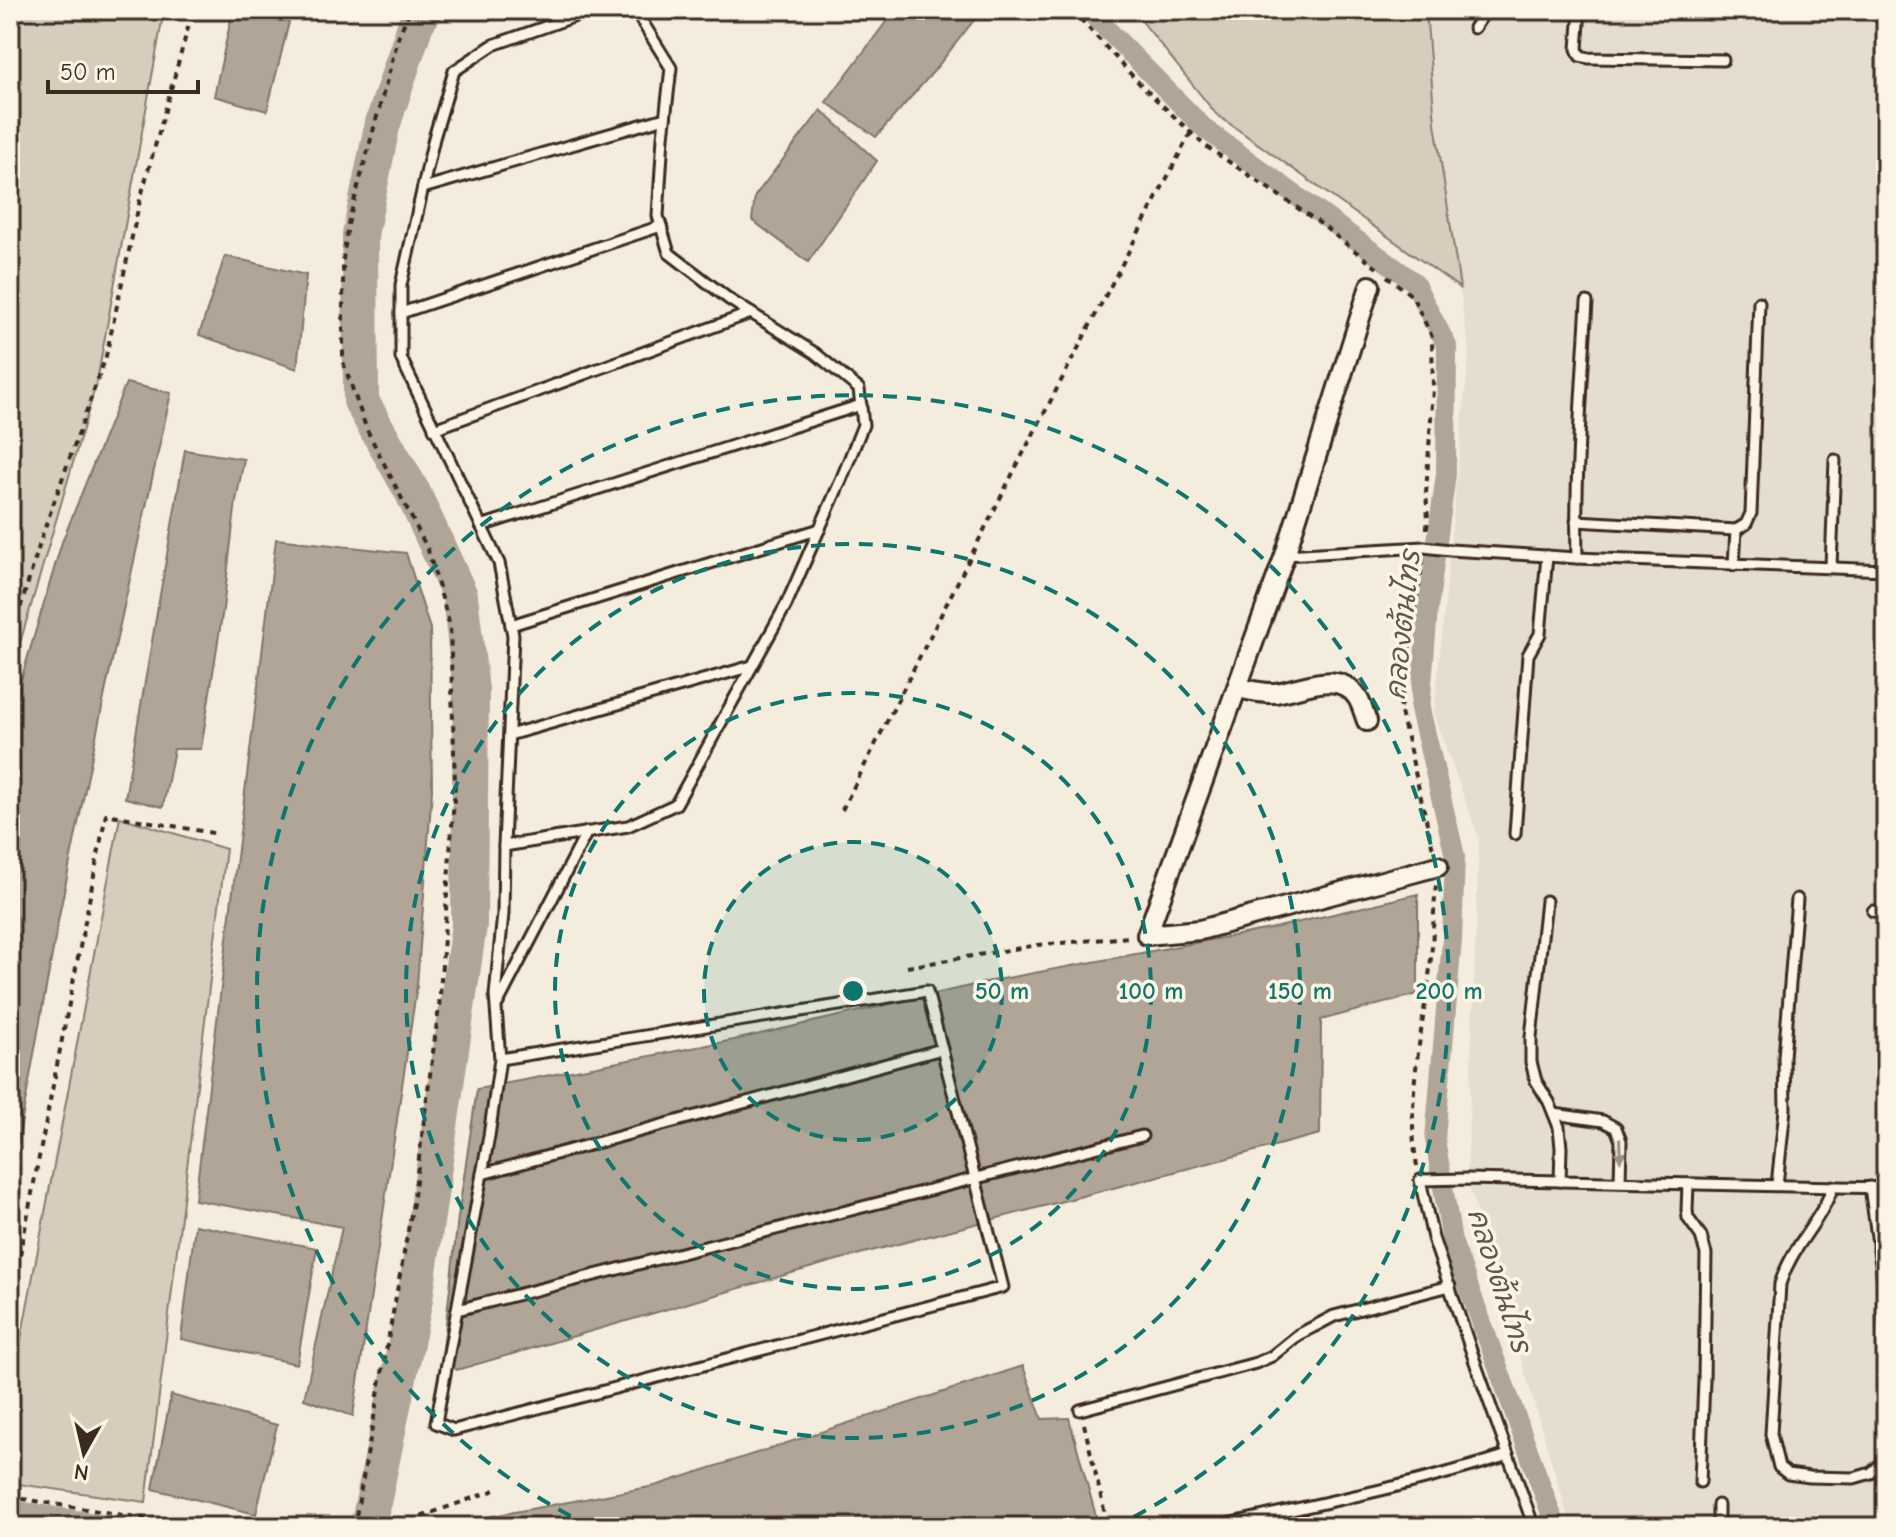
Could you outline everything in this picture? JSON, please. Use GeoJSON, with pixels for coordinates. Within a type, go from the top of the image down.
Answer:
{"type":"FeatureCollection","features":[{"type":"Feature","properties":{"kind":"street"},"geometry":{"type":"LineString","coordinates":[[1370,286],[1285,555],[1147,935],[1200,930],[1438,866]]}},
{"type":"Feature","properties":{"kind":"street"},"geometry":{"type":"LineString","coordinates":[[1237,688],[1273,693],[1334,682],[1357,697],[1367,721]]}},
{"type":"Feature","properties":{"kind":"lane"},"geometry":{"type":"LineString","coordinates":[[500,1059],[927,991],[1003,1287],[454,1430],[436,1423],[500,1059],[495,995],[503,914],[513,635],[499,563],[401,358],[401,285],[434,138],[454,71],[493,45],[593,10]]}},
{"type":"Feature","properties":{"kind":"lane"},"geometry":{"type":"LineString","coordinates":[[504,846],[628,826],[676,804],[786,605],[863,425],[859,389],[815,353],[730,300],[669,253],[658,216],[671,68],[638,15],[639,10]]}},
{"type":"Feature","properties":{"kind":"lane"},"geometry":{"type":"LineString","coordinates":[[1474,28],[1486,10]]}},
{"type":"Feature","properties":{"kind":"lane"},"geometry":{"type":"LineString","coordinates":[[1580,10],[1577,49],[1580,56],[1723,60]]}},
{"type":"Feature","properties":{"kind":"lane"},"geometry":{"type":"LineString","coordinates":[[423,188],[665,118]]}},
{"type":"Feature","properties":{"kind":"lane"},"geometry":{"type":"LineString","coordinates":[[401,313],[661,226]]}},
{"type":"Feature","properties":{"kind":"lane"},"geometry":{"type":"LineString","coordinates":[[1577,558],[1576,521],[1587,302]]}},
{"type":"Feature","properties":{"kind":"lane"},"geometry":{"type":"LineString","coordinates":[[1576,521],[1736,530],[1746,524],[1751,513],[1759,302]]}},
{"type":"Feature","properties":{"kind":"lane"},"geometry":{"type":"LineString","coordinates":[[434,429],[751,313]]}},
{"type":"Feature","properties":{"kind":"lane"},"geometry":{"type":"LineString","coordinates":[[481,526],[861,405]]}},
{"type":"Feature","properties":{"kind":"lane"},"geometry":{"type":"LineString","coordinates":[[1831,567],[1835,460]]}},
{"type":"Feature","properties":{"kind":"lane"},"geometry":{"type":"LineString","coordinates":[[511,625],[820,529]]}},
{"type":"Feature","properties":{"kind":"lane"},"geometry":{"type":"LineString","coordinates":[[1734,565],[1736,530]]}},
{"type":"Feature","properties":{"kind":"lane"},"geometry":{"type":"LineString","coordinates":[[1285,555],[1429,547],[1577,558],[1886,570]]}},
{"type":"Feature","properties":{"kind":"lane"},"geometry":{"type":"LineString","coordinates":[[1515,834],[1528,655],[1540,634],[1547,556]]}},
{"type":"Feature","properties":{"kind":"lane"},"geometry":{"type":"LineString","coordinates":[[509,735],[752,666]]}},
{"type":"Feature","properties":{"kind":"lane"},"geometry":{"type":"LineString","coordinates":[[496,1006],[587,832]]}},
{"type":"Feature","properties":{"kind":"lane"},"geometry":{"type":"LineString","coordinates":[[1777,1185],[1785,1109],[1784,1057],[1797,899]]}},
{"type":"Feature","properties":{"kind":"lane"},"geometry":{"type":"LineString","coordinates":[[1546,901],[1531,1062],[1536,1081],[1559,1127],[1560,1181]]}},
{"type":"Feature","properties":{"kind":"lane"},"geometry":{"type":"LineString","coordinates":[[1873,911],[1886,913]]}},
{"type":"Feature","properties":{"kind":"lane"},"geometry":{"type":"LineString","coordinates":[[482,1174],[942,1049]]}},
{"type":"Feature","properties":{"kind":"lane"},"geometry":{"type":"LineString","coordinates":[[1554,1114],[1603,1121],[1616,1128],[1621,1141],[1620,1182]]}},
{"type":"Feature","properties":{"kind":"lane"},"geometry":{"type":"LineString","coordinates":[[457,1310],[1142,1136]]}},
{"type":"Feature","properties":{"kind":"lane"},"geometry":{"type":"LineString","coordinates":[[1534,1527],[1433,1238],[1420,1180],[1886,1188]]}},
{"type":"Feature","properties":{"kind":"lane"},"geometry":{"type":"LineString","coordinates":[[1688,1184],[1688,1218],[1701,1236],[1706,1254],[1700,1482]]}},
{"type":"Feature","properties":{"kind":"lane"},"geometry":{"type":"LineString","coordinates":[[1833,1186],[1828,1202],[1794,1251],[1780,1284],[1771,1434],[1779,1467],[1788,1474],[1810,1477],[1854,1478],[1871,1473],[1882,1463],[1886,1449],[1886,1419]]}},
{"type":"Feature","properties":{"kind":"lane"},"geometry":{"type":"LineString","coordinates":[[1870,1187],[1882,1272],[1886,1333]]}},
{"type":"Feature","properties":{"kind":"lane"},"geometry":{"type":"LineString","coordinates":[[1080,1410],[1256,1363],[1334,1316],[1450,1286]]}},
{"type":"Feature","properties":{"kind":"lane"},"geometry":{"type":"LineString","coordinates":[[1213,1527],[1432,1478],[1508,1455]]}},
{"type":"Feature","properties":{"kind":"lane"},"geometry":{"type":"LineString","coordinates":[[1718,1505],[1718,1527]]}},
{"type":"Feature","properties":{"kind":"path"},"geometry":{"type":"LineString","coordinates":[[10,642],[43,533],[106,356],[140,200],[193,10]]}},
{"type":"Feature","properties":{"kind":"path"},"geometry":{"type":"LineString","coordinates":[[354,1527],[415,1188],[439,1007],[455,784],[450,626],[428,550],[367,430],[343,362],[343,259],[348,224],[399,35],[410,10]]}},
{"type":"Feature","properties":{"kind":"path"},"geometry":{"type":"LineString","coordinates":[[842,810],[1191,132]]}},
{"type":"Feature","properties":{"kind":"path"},"geometry":{"type":"LineString","coordinates":[[10,1314],[106,814],[218,834]]}},
{"type":"Feature","properties":{"kind":"path"},"geometry":{"type":"LineString","coordinates":[[1420,1180],[1413,1142],[1415,1071],[1429,979],[1438,866]]}},
{"type":"Feature","properties":{"kind":"path"},"geometry":{"type":"LineString","coordinates":[[907,967],[1038,945],[1147,935]]}},
{"type":"Feature","properties":{"kind":"path"},"geometry":{"type":"LineString","coordinates":[[1080,1410],[1108,1527]]}},
{"type":"Feature","properties":{"kind":"path"},"geometry":{"type":"LineString","coordinates":[[401,1527],[403,1523],[498,1489]]}},
{"type":"Feature","properties":{"kind":"path"},"geometry":{"type":"LineString","coordinates":[[10,1497],[199,1527]]}},
{"type":"Feature","properties":{"kind":"shaded area"},"geometry":{"type":"Polygon","coordinates":[[[10,10],[164,10],[97,381],[10,677],[10,10]]]}},
{"type":"Feature","properties":{"kind":"shaded area"},"geometry":{"type":"Polygon","coordinates":[[[233,10],[292,10],[267,111],[214,96],[233,10]]]}},
{"type":"Feature","properties":{"kind":"shaded area"},"geometry":{"type":"Polygon","coordinates":[[[895,10],[982,10],[876,137],[826,102],[895,10]]]}},
{"type":"Feature","properties":{"kind":"shaded area"},"geometry":{"type":"Polygon","coordinates":[[[1133,10],[1426,10],[1435,123],[1460,288],[1216,114],[1133,10]]]}},
{"type":"Feature","properties":{"kind":"shaded area"},"geometry":{"type":"Polygon","coordinates":[[[1426,10],[1886,10],[1886,1527],[1571,1527],[1467,1179],[1479,839],[1434,715],[1469,352],[1435,123],[1426,10]]]}},
{"type":"Feature","properties":{"kind":"shaded area"},"geometry":{"type":"Polygon","coordinates":[[[821,110],[877,161],[808,262],[752,220],[755,196],[821,110]]]}},
{"type":"Feature","properties":{"kind":"shaded area"},"geometry":{"type":"Polygon","coordinates":[[[225,256],[306,275],[297,369],[199,335],[225,256]]]}},
{"type":"Feature","properties":{"kind":"shaded area"},"geometry":{"type":"Polygon","coordinates":[[[126,383],[171,393],[60,911],[10,1186],[10,717],[62,542],[126,383]]]}},
{"type":"Feature","properties":{"kind":"shaded area"},"geometry":{"type":"Polygon","coordinates":[[[185,450],[244,459],[201,749],[174,749],[163,807],[125,798],[185,450]]]}},
{"type":"Feature","properties":{"kind":"shaded area"},"geometry":{"type":"Polygon","coordinates":[[[276,539],[406,553],[430,629],[432,790],[417,985],[353,1416],[304,1399],[342,1227],[195,1200],[276,539]]]}},
{"type":"Feature","properties":{"kind":"shaded area"},"geometry":{"type":"Polygon","coordinates":[[[120,817],[226,849],[146,1502],[10,1483],[10,1397],[120,817]]]}},
{"type":"Feature","properties":{"kind":"shaded area"},"geometry":{"type":"Polygon","coordinates":[[[1418,894],[1418,994],[1321,1020],[1320,1134],[837,1260],[457,1370],[442,1358],[477,1089],[734,1040],[991,981],[1270,929],[1418,894]]]}},
{"type":"Feature","properties":{"kind":"shaded area"},"geometry":{"type":"Polygon","coordinates":[[[195,1225],[317,1248],[297,1364],[181,1339],[195,1225]]]}},
{"type":"Feature","properties":{"kind":"shaded area"},"geometry":{"type":"Polygon","coordinates":[[[1023,1366],[1042,1419],[1069,1418],[1099,1527],[442,1527],[655,1486],[1023,1366]]]}},
{"type":"Feature","properties":{"kind":"shaded area"},"geometry":{"type":"Polygon","coordinates":[[[171,1395],[277,1425],[256,1514],[153,1489],[171,1395]]]}},
{"type":"Feature","properties":{"kind":"waterway"},"geometry":{"type":"LineString","coordinates":[[368,1527],[415,1299],[469,925],[471,690],[460,596],[413,493],[361,401],[360,235],[382,126],[416,23],[425,10]]}},
{"type":"Feature","properties":{"kind":"waterway","name":"คลองต้นไทร"},"geometry":{"type":"LineString","coordinates":[[1088,10],[1205,129],[1414,282],[1447,346],[1446,474],[1428,609],[1420,709],[1455,856],[1452,939],[1435,1139],[1452,1241],[1556,1527]]}},
{"type":"Feature","properties":{"kind":"waterway"},"geometry":{"type":"LineString","coordinates":[[10,1510],[120,1527]]}}]}
